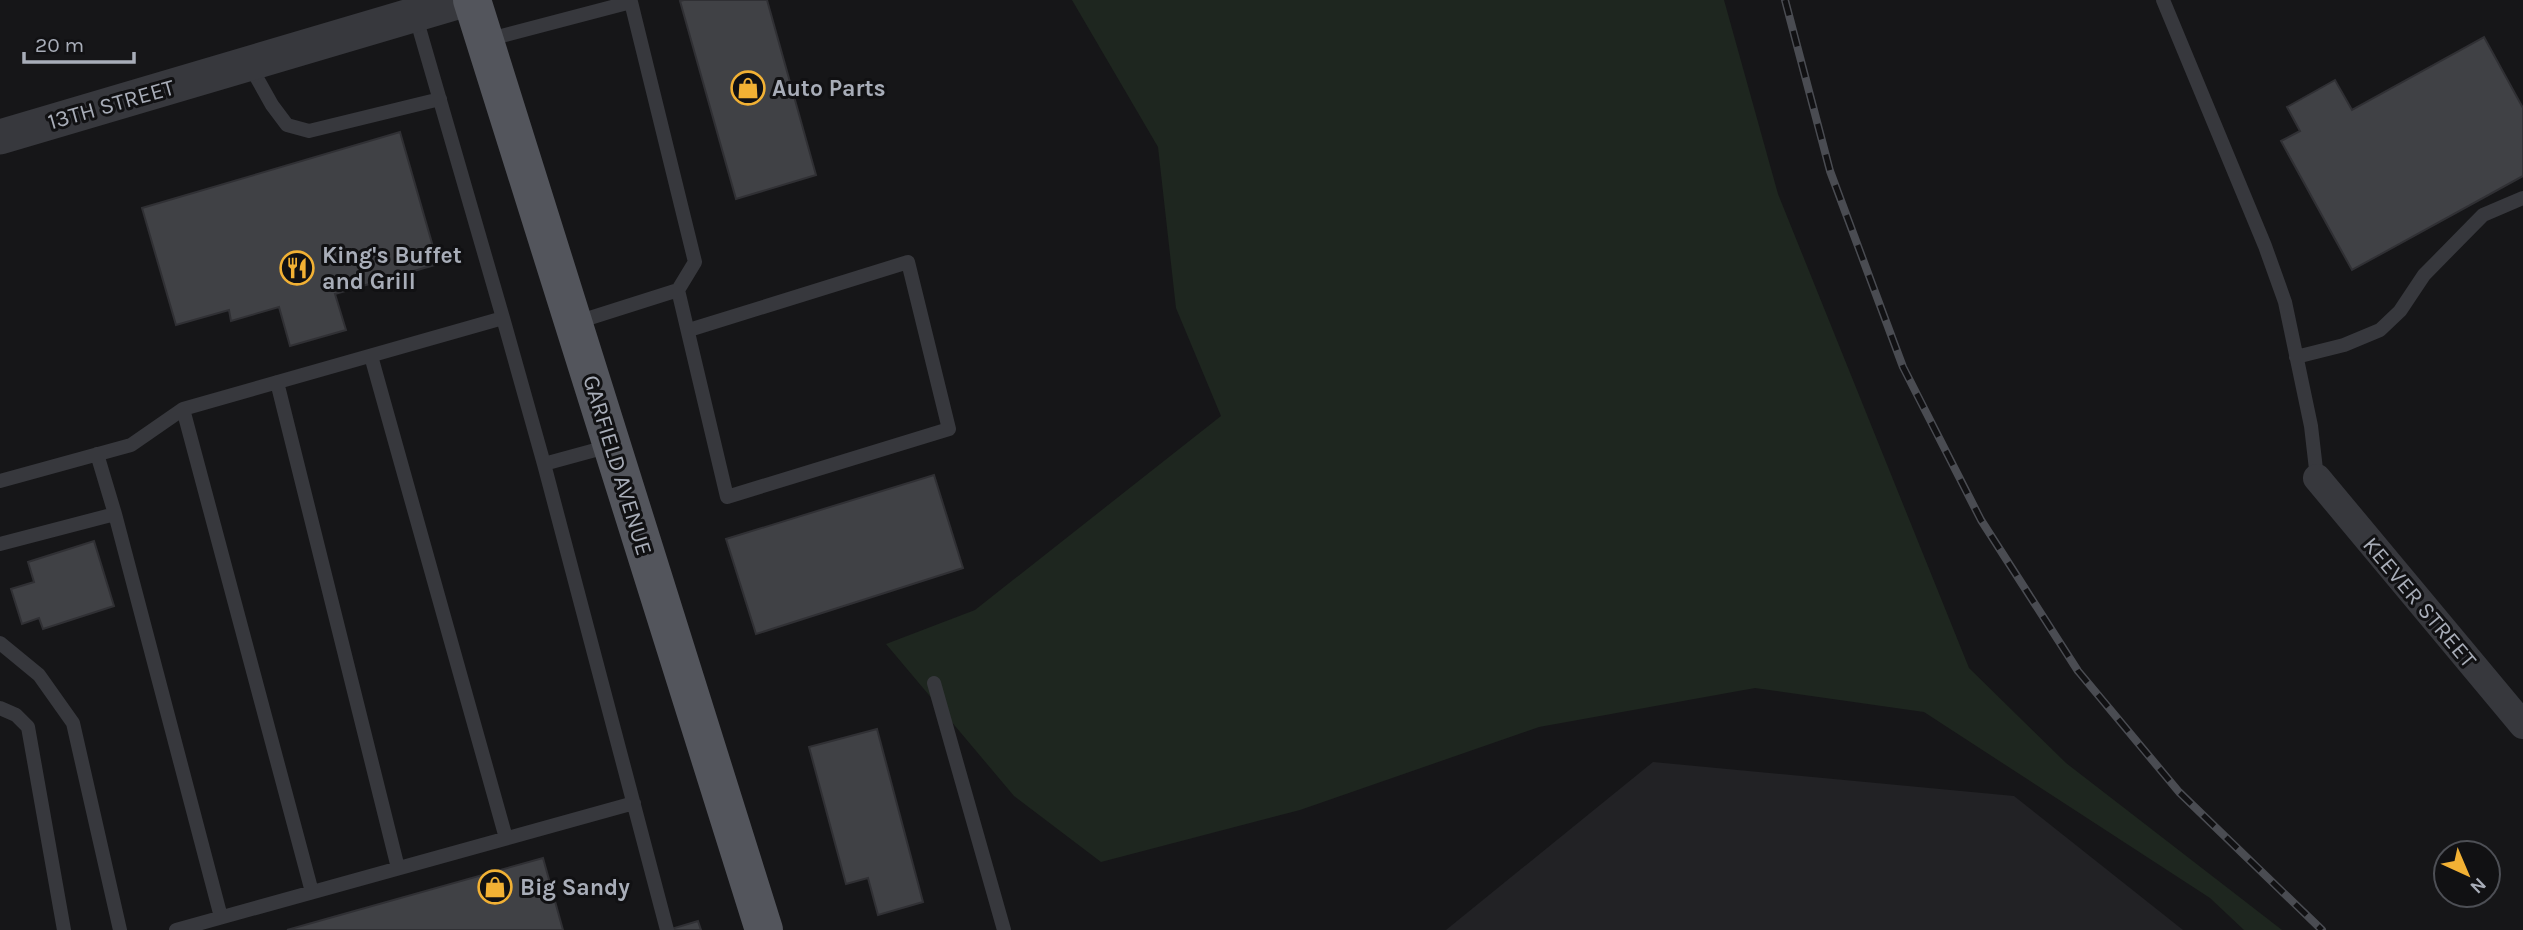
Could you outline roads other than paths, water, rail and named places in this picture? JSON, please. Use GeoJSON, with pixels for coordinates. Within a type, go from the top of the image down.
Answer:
{"type":"FeatureCollection","features":[{"type":"Feature","properties":{"kind":"main road","name":"GARFIELD AVENUE"},"geometry":{"type":"LineString","coordinates":[[472,0],[764,930]]}},
{"type":"Feature","properties":{"kind":"street","name":"13TH STREET"},"geometry":{"type":"LineString","coordinates":[[0,137],[464,0]]}},
{"type":"Feature","properties":{"kind":"street","name":"KEEVER STREET"},"geometry":{"type":"LineString","coordinates":[[2317,478],[2523,725]]}},
{"type":"Feature","properties":{"kind":"lane"},"geometry":{"type":"LineString","coordinates":[[2163,0],[2265,246],[2285,302],[2311,426],[2317,478]]}},
{"type":"Feature","properties":{"kind":"lane"},"geometry":{"type":"LineString","coordinates":[[485,40],[631,2],[695,261],[678,290],[574,323]]}},
{"type":"Feature","properties":{"kind":"lane"},"geometry":{"type":"LineString","coordinates":[[415,15],[544,464],[667,930]]}},
{"type":"Feature","properties":{"kind":"lane"},"geometry":{"type":"LineString","coordinates":[[249,64],[272,105],[287,125],[309,131],[440,99]]}},
{"type":"Feature","properties":{"kind":"lane"},"geometry":{"type":"LineString","coordinates":[[2296,357],[2344,345],[2381,330],[2400,311],[2424,275],[2483,215],[2523,198]]}},
{"type":"Feature","properties":{"kind":"lane"},"geometry":{"type":"LineString","coordinates":[[678,290],[727,497],[949,429],[908,262],[689,330]]}},
{"type":"Feature","properties":{"kind":"lane"},"geometry":{"type":"LineString","coordinates":[[0,481],[131,445],[183,409],[503,318]]}},
{"type":"Feature","properties":{"kind":"lane"},"geometry":{"type":"LineString","coordinates":[[371,356],[506,838]]}},
{"type":"Feature","properties":{"kind":"lane"},"geometry":{"type":"LineString","coordinates":[[277,382],[398,868]]}},
{"type":"Feature","properties":{"kind":"lane"},"geometry":{"type":"LineString","coordinates":[[183,409],[312,892]]}},
{"type":"Feature","properties":{"kind":"lane"},"geometry":{"type":"LineString","coordinates":[[544,464],[612,445]]}},
{"type":"Feature","properties":{"kind":"lane"},"geometry":{"type":"LineString","coordinates":[[97,454],[221,917]]}},
{"type":"Feature","properties":{"kind":"lane"},"geometry":{"type":"LineString","coordinates":[[0,544],[115,514]]}},
{"type":"Feature","properties":{"kind":"lane"},"geometry":{"type":"LineString","coordinates":[[0,643],[39,675],[72,723],[120,930]]}},
{"type":"Feature","properties":{"kind":"lane"},"geometry":{"type":"LineString","coordinates":[[934,683],[1004,930]]}},
{"type":"Feature","properties":{"kind":"lane"},"geometry":{"type":"LineString","coordinates":[[0,708],[16,715],[28,727],[64,930]]}},
{"type":"Feature","properties":{"kind":"lane"},"geometry":{"type":"LineString","coordinates":[[176,930],[634,803]]}},
{"type":"Feature","properties":{"kind":"railway"},"geometry":{"type":"LineString","coordinates":[[1785,0],[1830,171],[1903,367],[1981,520],[2078,671],[2179,792],[2322,930]]}},
{"type":"Feature","properties":{"kind":"place","name":"Auto Parts"},"geometry":{"type":"Point","coordinates":[748,88]}},
{"type":"Feature","properties":{"kind":"place","name":"King's Buffet and Grill"},"geometry":{"type":"Point","coordinates":[297,268]}},
{"type":"Feature","properties":{"kind":"place","name":"Big Sandy"},"geometry":{"type":"Point","coordinates":[495,887]}}]}
